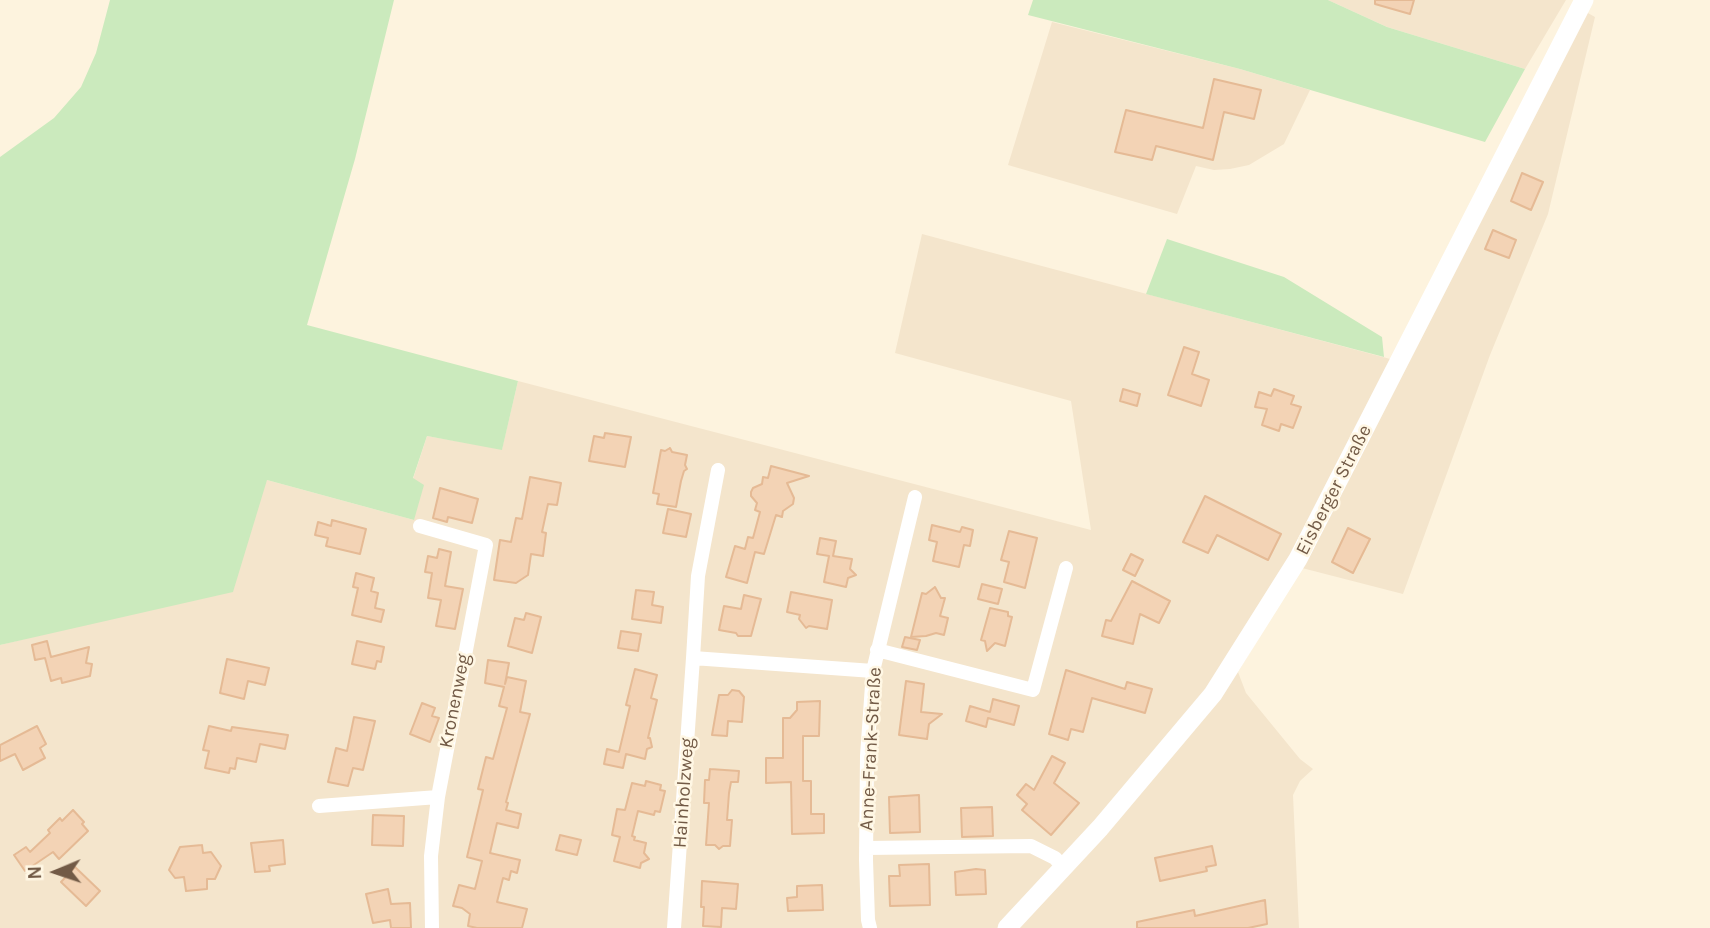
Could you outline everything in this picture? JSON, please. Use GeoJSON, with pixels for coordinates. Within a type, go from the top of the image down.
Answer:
{"type":"FeatureCollection","features":[{"type":"Feature","properties":{"kind":"main road","name":"Eisberger Straße"},"geometry":{"type":"LineString","coordinates":[[1007,928],[1100,828],[1213,694],[1298,559],[1584,0]]}},
{"type":"Feature","properties":{"kind":"street","name":"Hainholzweg"},"geometry":{"type":"LineString","coordinates":[[674,928],[698,576],[718,470]]}},
{"type":"Feature","properties":{"kind":"street","name":"Anne-Frank-Straße"},"geometry":{"type":"LineString","coordinates":[[870,928],[866,848],[867,756],[873,671],[915,497]]}},
{"type":"Feature","properties":{"kind":"street","name":"Kronenweg"},"geometry":{"type":"LineString","coordinates":[[420,526],[486,545],[438,797],[431,856],[432,928]]}},
{"type":"Feature","properties":{"kind":"street","name":"Anne-Frank-Straße"},"geometry":{"type":"LineString","coordinates":[[877,650],[1033,690],[1066,568]]}},
{"type":"Feature","properties":{"kind":"street"},"geometry":{"type":"LineString","coordinates":[[693,658],[873,671]]}},
{"type":"Feature","properties":{"kind":"street"},"geometry":{"type":"LineString","coordinates":[[319,806],[438,797]]}},
{"type":"Feature","properties":{"kind":"street","name":"Anne-Frank-Straße"},"geometry":{"type":"LineString","coordinates":[[866,848],[1031,846],[1055,858],[1063,866]]}},
{"type":"Feature","properties":{"kind":"shaded area"},"geometry":{"type":"Polygon","coordinates":[[[1328,0],[1566,0],[1525,69],[1387,27],[1328,0]]]}},
{"type":"Feature","properties":{"kind":"shaded area"},"geometry":{"type":"Polygon","coordinates":[[[1586,12],[1595,17],[1548,214],[1490,355],[1403,594],[1302,568],[1238,672],[1246,693],[1300,759],[1313,769],[1300,781],[1293,795],[1299,928],[0,928],[0,645],[48,633],[267,480],[414,520],[413,479],[427,436],[502,449],[518,381],[1091,530],[1071,401],[895,353],[922,234],[1394,360],[1586,12]]]}},
{"type":"Feature","properties":{"kind":"shaded area"},"geometry":{"type":"Polygon","coordinates":[[[1052,22],[1240,69],[1310,90],[1284,144],[1249,165],[1214,170],[1196,166],[1177,214],[1008,165],[1052,22]]]}},
{"type":"Feature","properties":{"kind":"green space"},"geometry":{"type":"Polygon","coordinates":[[[110,0],[394,0],[355,159],[307,325],[518,381],[502,450],[427,436],[413,478],[424,485],[414,520],[267,480],[233,592],[0,645],[0,157],[54,118],[81,87],[96,53],[110,0]]]}},
{"type":"Feature","properties":{"kind":"green space"},"geometry":{"type":"Polygon","coordinates":[[[1033,0],[1328,0],[1387,27],[1525,69],[1485,142],[1240,69],[1028,15],[1033,0]]]}},
{"type":"Feature","properties":{"kind":"green space"},"geometry":{"type":"Polygon","coordinates":[[[1167,239],[1284,277],[1382,337],[1384,357],[1146,294],[1167,239]]]}},
{"type":"Feature","properties":{"kind":"building"},"geometry":{"type":"Polygon","coordinates":[[[1375,0],[1414,0],[1410,14],[1375,4],[1375,0]]]}},
{"type":"Feature","properties":{"kind":"building"},"geometry":{"type":"Polygon","coordinates":[[[1214,79],[1261,90],[1254,119],[1224,112],[1213,160],[1156,146],[1152,160],[1115,152],[1126,110],[1203,128],[1214,79]]]}},
{"type":"Feature","properties":{"kind":"building"},"geometry":{"type":"Polygon","coordinates":[[[1522,173],[1543,182],[1531,210],[1511,201],[1522,173]]]}},
{"type":"Feature","properties":{"kind":"building"},"geometry":{"type":"Polygon","coordinates":[[[1493,230],[1516,240],[1509,258],[1485,249],[1493,230]]]}},
{"type":"Feature","properties":{"kind":"building"},"geometry":{"type":"Polygon","coordinates":[[[1184,347],[1199,352],[1192,374],[1209,380],[1201,406],[1168,395],[1184,347]]]}},
{"type":"Feature","properties":{"kind":"building"},"geometry":{"type":"Polygon","coordinates":[[[1123,389],[1140,394],[1137,406],[1120,401],[1123,389]]]}},
{"type":"Feature","properties":{"kind":"building"},"geometry":{"type":"Polygon","coordinates":[[[1274,389],[1294,396],[1291,404],[1301,407],[1293,428],[1281,424],[1279,431],[1262,425],[1267,409],[1255,407],[1259,392],[1271,396],[1274,389]]]}},
{"type":"Feature","properties":{"kind":"building"},"geometry":{"type":"Polygon","coordinates":[[[605,433],[631,437],[625,467],[589,461],[594,436],[604,438],[605,433]]]}},
{"type":"Feature","properties":{"kind":"building"},"geometry":{"type":"Polygon","coordinates":[[[670,448],[672,452],[687,455],[687,469],[681,481],[676,507],[657,504],[659,494],[653,493],[661,450],[670,448]]]}},
{"type":"Feature","properties":{"kind":"building"},"geometry":{"type":"Polygon","coordinates":[[[771,466],[809,476],[787,483],[794,498],[793,504],[783,511],[782,517],[776,515],[764,554],[755,552],[747,583],[726,577],[735,546],[745,549],[748,537],[753,538],[760,512],[755,510],[757,503],[751,492],[762,484],[763,477],[768,478],[771,466]]]}},
{"type":"Feature","properties":{"kind":"building"},"geometry":{"type":"Polygon","coordinates":[[[530,477],[561,483],[557,505],[548,504],[542,532],[546,533],[543,556],[531,554],[528,575],[516,583],[494,580],[500,540],[511,542],[516,518],[522,519],[530,477]]]}},
{"type":"Feature","properties":{"kind":"building"},"geometry":{"type":"Polygon","coordinates":[[[440,488],[478,499],[472,523],[448,517],[447,522],[433,518],[440,488]]]}},
{"type":"Feature","properties":{"kind":"building"},"geometry":{"type":"Polygon","coordinates":[[[1205,496],[1281,534],[1268,560],[1217,535],[1208,553],[1183,542],[1205,496]]]}},
{"type":"Feature","properties":{"kind":"building"},"geometry":{"type":"Polygon","coordinates":[[[668,509],[691,514],[686,537],[663,533],[668,509]]]}},
{"type":"Feature","properties":{"kind":"building"},"geometry":{"type":"Polygon","coordinates":[[[332,520],[366,529],[360,554],[326,546],[328,538],[315,535],[318,522],[331,526],[332,520]]]}},
{"type":"Feature","properties":{"kind":"building"},"geometry":{"type":"Polygon","coordinates":[[[932,525],[960,532],[962,527],[973,530],[970,546],[964,545],[959,567],[933,561],[937,542],[929,540],[932,525]]]}},
{"type":"Feature","properties":{"kind":"building"},"geometry":{"type":"Polygon","coordinates":[[[1348,528],[1370,539],[1353,573],[1332,562],[1348,528]]]}},
{"type":"Feature","properties":{"kind":"building"},"geometry":{"type":"Polygon","coordinates":[[[1009,531],[1037,538],[1025,588],[1004,582],[1009,562],[1001,560],[1009,531]]]}},
{"type":"Feature","properties":{"kind":"building"},"geometry":{"type":"Polygon","coordinates":[[[820,538],[836,541],[833,556],[852,559],[850,569],[856,575],[848,578],[846,587],[824,582],[829,556],[817,554],[820,538]]]}},
{"type":"Feature","properties":{"kind":"building"},"geometry":{"type":"Polygon","coordinates":[[[439,549],[451,552],[445,586],[463,589],[455,629],[436,626],[441,600],[428,598],[432,573],[425,572],[428,556],[437,558],[439,549]]]}},
{"type":"Feature","properties":{"kind":"building"},"geometry":{"type":"Polygon","coordinates":[[[1131,554],[1143,560],[1135,576],[1123,570],[1131,554]]]}},
{"type":"Feature","properties":{"kind":"building"},"geometry":{"type":"Polygon","coordinates":[[[356,573],[374,578],[371,591],[378,593],[375,608],[384,610],[381,622],[352,615],[358,588],[353,587],[356,573]]]}},
{"type":"Feature","properties":{"kind":"building"},"geometry":{"type":"Polygon","coordinates":[[[1132,581],[1170,601],[1159,623],[1140,614],[1133,644],[1102,636],[1106,620],[1111,621],[1132,581]]]}},
{"type":"Feature","properties":{"kind":"building"},"geometry":{"type":"Polygon","coordinates":[[[982,584],[1002,589],[998,604],[978,599],[982,584]]]}},
{"type":"Feature","properties":{"kind":"building"},"geometry":{"type":"Polygon","coordinates":[[[935,587],[941,598],[945,598],[940,616],[948,618],[944,635],[936,633],[911,637],[922,593],[926,594],[935,587]]]}},
{"type":"Feature","properties":{"kind":"building"},"geometry":{"type":"Polygon","coordinates":[[[636,590],[654,592],[652,605],[663,607],[661,623],[632,619],[636,590]]]}},
{"type":"Feature","properties":{"kind":"building"},"geometry":{"type":"Polygon","coordinates":[[[791,592],[832,600],[827,629],[809,626],[806,628],[799,619],[800,615],[787,612],[791,592]]]}},
{"type":"Feature","properties":{"kind":"building"},"geometry":{"type":"Polygon","coordinates":[[[744,595],[761,599],[751,636],[738,636],[736,633],[719,630],[724,606],[741,609],[744,595]]]}},
{"type":"Feature","properties":{"kind":"building"},"geometry":{"type":"Polygon","coordinates":[[[990,608],[1008,612],[1008,616],[1012,617],[1005,646],[995,643],[987,651],[985,641],[981,640],[990,608]]]}},
{"type":"Feature","properties":{"kind":"building"},"geometry":{"type":"Polygon","coordinates":[[[526,613],[541,617],[532,653],[508,646],[515,618],[524,620],[526,613]]]}},
{"type":"Feature","properties":{"kind":"building"},"geometry":{"type":"Polygon","coordinates":[[[621,631],[641,634],[638,651],[618,648],[621,631]]]}},
{"type":"Feature","properties":{"kind":"building"},"geometry":{"type":"Polygon","coordinates":[[[905,637],[920,640],[917,650],[902,647],[905,637]]]}},
{"type":"Feature","properties":{"kind":"building"},"geometry":{"type":"Polygon","coordinates":[[[47,641],[51,657],[89,647],[86,663],[92,664],[90,676],[62,683],[61,678],[51,681],[45,658],[35,660],[32,645],[47,641]]]}},
{"type":"Feature","properties":{"kind":"building"},"geometry":{"type":"Polygon","coordinates":[[[357,641],[384,647],[381,662],[377,661],[375,669],[352,664],[357,641]]]}},
{"type":"Feature","properties":{"kind":"building"},"geometry":{"type":"Polygon","coordinates":[[[227,659],[269,668],[265,685],[248,681],[244,699],[220,693],[227,659]]]}},
{"type":"Feature","properties":{"kind":"building"},"geometry":{"type":"Polygon","coordinates":[[[488,660],[509,663],[505,684],[507,677],[526,681],[520,712],[530,714],[506,802],[506,810],[521,814],[518,828],[497,823],[490,853],[520,860],[517,873],[511,871],[509,880],[503,878],[497,902],[527,909],[522,928],[468,926],[470,914],[453,906],[459,885],[475,889],[482,861],[467,857],[483,790],[478,789],[486,757],[493,759],[507,708],[499,706],[504,687],[485,683],[488,660]]]}},
{"type":"Feature","properties":{"kind":"building"},"geometry":{"type":"Polygon","coordinates":[[[635,669],[657,675],[651,698],[657,700],[648,738],[652,747],[647,749],[645,759],[626,754],[623,768],[604,764],[607,749],[619,752],[635,669]]]}},
{"type":"Feature","properties":{"kind":"building"},"geometry":{"type":"Polygon","coordinates":[[[1066,670],[1125,689],[1127,682],[1152,689],[1145,713],[1092,698],[1083,732],[1071,729],[1068,740],[1049,734],[1066,670]]]}},
{"type":"Feature","properties":{"kind":"building"},"geometry":{"type":"Polygon","coordinates":[[[906,681],[924,684],[921,712],[942,714],[929,724],[927,739],[899,735],[906,681]]]}},
{"type":"Feature","properties":{"kind":"building"},"geometry":{"type":"Polygon","coordinates":[[[732,690],[739,691],[744,697],[742,722],[728,721],[727,736],[712,735],[719,695],[728,695],[732,690]]]}},
{"type":"Feature","properties":{"kind":"building"},"geometry":{"type":"Polygon","coordinates":[[[993,699],[1019,706],[1014,725],[988,718],[986,727],[966,721],[970,706],[990,712],[993,699]]]}},
{"type":"Feature","properties":{"kind":"building"},"geometry":{"type":"Polygon","coordinates":[[[820,701],[819,736],[803,736],[803,781],[811,781],[811,814],[824,814],[824,833],[792,834],[791,782],[766,783],[766,758],[783,758],[783,718],[790,718],[797,710],[797,702],[820,701]]]}},
{"type":"Feature","properties":{"kind":"building"},"geometry":{"type":"Polygon","coordinates":[[[422,703],[435,708],[432,716],[439,718],[430,742],[410,734],[422,703]]]}},
{"type":"Feature","properties":{"kind":"building"},"geometry":{"type":"Polygon","coordinates":[[[354,717],[375,721],[363,770],[353,768],[348,786],[328,782],[336,748],[347,751],[354,717]]]}},
{"type":"Feature","properties":{"kind":"building"},"geometry":{"type":"Polygon","coordinates":[[[37,726],[46,744],[40,748],[45,758],[23,770],[15,754],[0,761],[0,745],[37,726]]]}},
{"type":"Feature","properties":{"kind":"building"},"geometry":{"type":"Polygon","coordinates":[[[209,726],[231,731],[232,727],[288,735],[285,749],[260,744],[256,762],[237,758],[235,769],[230,768],[229,773],[205,768],[209,751],[203,750],[209,726]]]}},
{"type":"Feature","properties":{"kind":"building"},"geometry":{"type":"Polygon","coordinates":[[[1052,756],[1065,763],[1054,783],[1079,803],[1051,835],[1022,810],[1027,804],[1017,795],[1026,784],[1034,790],[1052,756]]]}},
{"type":"Feature","properties":{"kind":"building"},"geometry":{"type":"Polygon","coordinates":[[[710,769],[739,771],[738,782],[731,782],[729,793],[727,820],[732,820],[730,846],[719,849],[715,845],[706,845],[709,803],[704,803],[705,780],[709,780],[710,769]]]}},
{"type":"Feature","properties":{"kind":"building"},"geometry":{"type":"Polygon","coordinates":[[[646,781],[661,785],[660,790],[665,791],[660,812],[655,811],[654,815],[638,811],[632,836],[635,837],[634,840],[646,843],[644,853],[649,859],[641,863],[640,868],[614,861],[620,837],[612,835],[617,809],[625,810],[632,783],[645,786],[646,781]]]}},
{"type":"Feature","properties":{"kind":"building"},"geometry":{"type":"Polygon","coordinates":[[[919,795],[920,832],[890,833],[889,797],[919,795]]]}},
{"type":"Feature","properties":{"kind":"building"},"geometry":{"type":"Polygon","coordinates":[[[992,807],[993,836],[962,837],[961,808],[992,807]]]}},
{"type":"Feature","properties":{"kind":"building"},"geometry":{"type":"Polygon","coordinates":[[[73,810],[88,831],[59,859],[53,852],[25,871],[14,855],[26,847],[30,852],[50,833],[48,830],[60,818],[62,821],[73,810]]]}},
{"type":"Feature","properties":{"kind":"building"},"geometry":{"type":"Polygon","coordinates":[[[373,815],[404,816],[403,846],[372,845],[373,815]]]}},
{"type":"Feature","properties":{"kind":"building"},"geometry":{"type":"Polygon","coordinates":[[[560,835],[581,840],[577,855],[556,850],[560,835]]]}},
{"type":"Feature","properties":{"kind":"building"},"geometry":{"type":"Polygon","coordinates":[[[283,840],[285,864],[269,866],[270,871],[255,872],[251,843],[283,840]]]}},
{"type":"Feature","properties":{"kind":"building"},"geometry":{"type":"Polygon","coordinates":[[[202,845],[203,853],[211,852],[221,866],[215,879],[207,879],[207,889],[186,891],[184,877],[175,878],[169,870],[180,847],[202,845]]]}},
{"type":"Feature","properties":{"kind":"building"},"geometry":{"type":"Polygon","coordinates":[[[1212,846],[1216,865],[1206,867],[1207,871],[1160,881],[1155,858],[1212,846]]]}},
{"type":"Feature","properties":{"kind":"building"},"geometry":{"type":"Polygon","coordinates":[[[929,864],[930,905],[890,906],[889,876],[900,876],[899,865],[929,864]]]}},
{"type":"Feature","properties":{"kind":"building"},"geometry":{"type":"Polygon","coordinates":[[[75,867],[100,891],[86,906],[61,882],[75,867]]]}},
{"type":"Feature","properties":{"kind":"building"},"geometry":{"type":"Polygon","coordinates":[[[985,870],[986,894],[956,895],[955,872],[985,870]]]}},
{"type":"Feature","properties":{"kind":"building"},"geometry":{"type":"Polygon","coordinates":[[[702,881],[738,884],[736,909],[722,908],[721,927],[703,926],[702,881]]]}},
{"type":"Feature","properties":{"kind":"building"},"geometry":{"type":"Polygon","coordinates":[[[822,885],[823,910],[788,911],[787,898],[797,897],[797,886],[822,885]]]}},
{"type":"Feature","properties":{"kind":"building"},"geometry":{"type":"Polygon","coordinates":[[[388,889],[391,904],[410,903],[411,928],[391,928],[390,920],[373,923],[366,894],[388,889]]]}},
{"type":"Feature","properties":{"kind":"building"},"geometry":{"type":"Polygon","coordinates":[[[1265,900],[1267,924],[1248,928],[1137,928],[1137,922],[1194,910],[1195,916],[1265,900]]]}}]}
